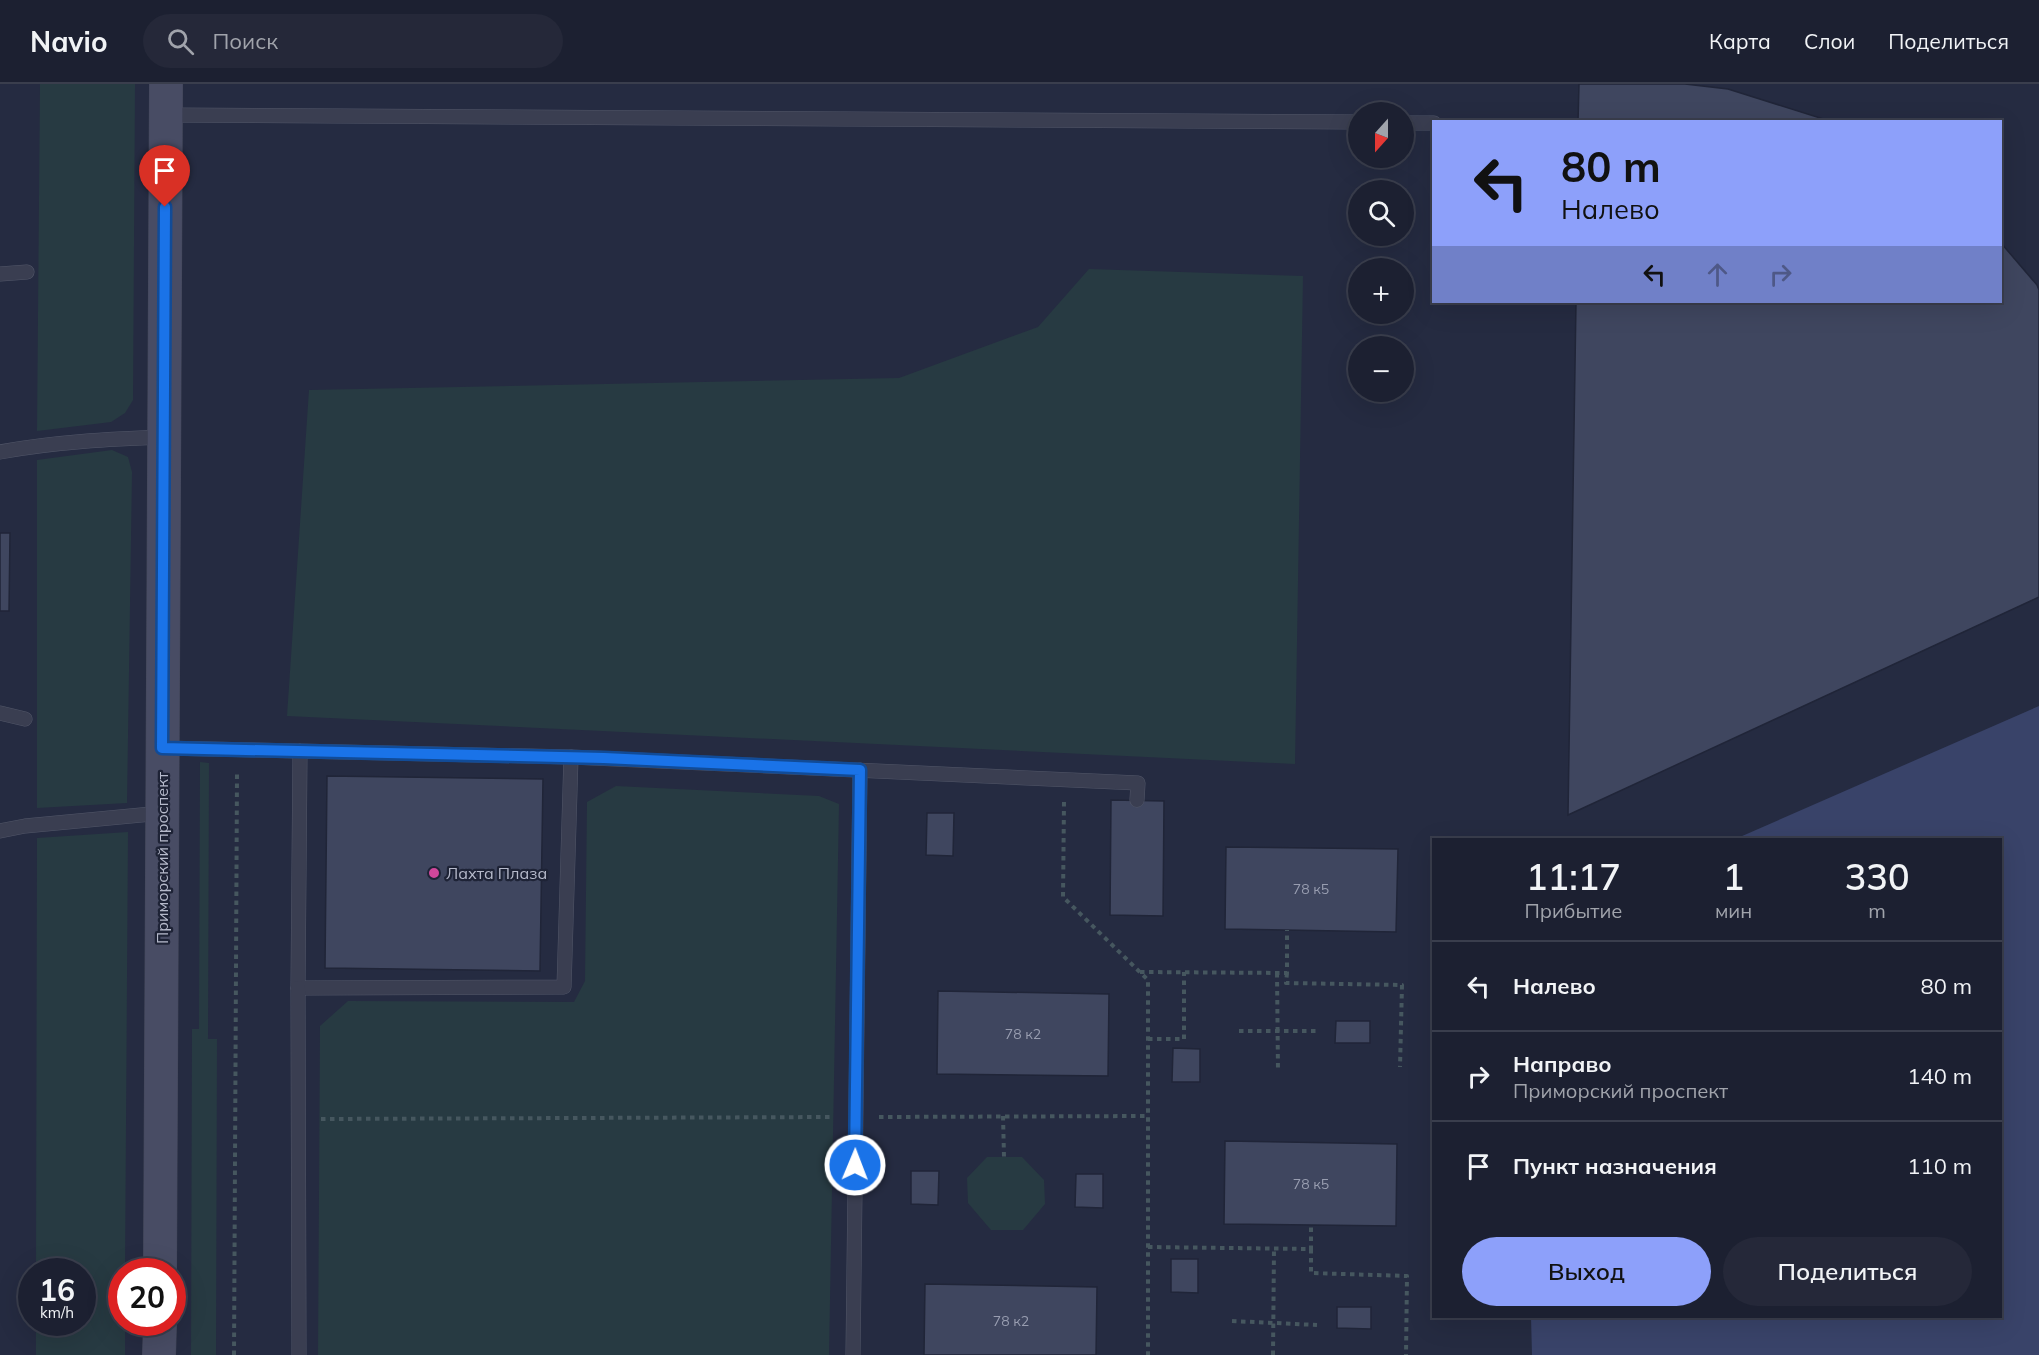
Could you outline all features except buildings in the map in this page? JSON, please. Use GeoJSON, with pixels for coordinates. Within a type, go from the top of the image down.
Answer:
{"type":"FeatureCollection","features":[{"type":"Feature","properties":{"kind":"street","name":"Приморский проспект"},"geometry":{"type":"LineString","coordinates":[[160,1258],[166,99]]}},
{"type":"Feature","properties":{"kind":"street"},"geometry":{"type":"LineString","coordinates":[[159,1336],[159,1355]]}},
{"type":"Feature","properties":{"kind":"lane"},"geometry":{"type":"LineString","coordinates":[[166,99],[1348,122]]}},
{"type":"Feature","properties":{"kind":"lane"},"geometry":{"type":"LineString","coordinates":[[1414,123],[1432,123]]}},
{"type":"Feature","properties":{"kind":"lane"},"geometry":{"type":"LineString","coordinates":[[0,274],[27,272]]}},
{"type":"Feature","properties":{"kind":"lane"},"geometry":{"type":"LineString","coordinates":[[0,452],[26,447],[164,437]]}},
{"type":"Feature","properties":{"kind":"lane"},"geometry":{"type":"LineString","coordinates":[[0,713],[25,719]]}},
{"type":"Feature","properties":{"kind":"lane"},"geometry":{"type":"LineString","coordinates":[[162,748],[571,757],[1138,783],[1137,800]]}},
{"type":"Feature","properties":{"kind":"lane"},"geometry":{"type":"LineString","coordinates":[[299,1355],[300,751]]}},
{"type":"Feature","properties":{"kind":"lane"},"geometry":{"type":"LineString","coordinates":[[298,988],[564,987],[571,757]]}},
{"type":"Feature","properties":{"kind":"lane"},"geometry":{"type":"LineString","coordinates":[[853,1355],[860,770]]}},
{"type":"Feature","properties":{"kind":"lane"},"geometry":{"type":"LineString","coordinates":[[0,831],[25,826],[162,813]]}},
{"type":"Feature","properties":{"kind":"path"},"geometry":{"type":"LineString","coordinates":[[234,1355],[237,750]]}},
{"type":"Feature","properties":{"kind":"path"},"geometry":{"type":"LineString","coordinates":[[1064,780],[1063,897],[1148,980],[1148,1355]]}},
{"type":"Feature","properties":{"kind":"path"},"geometry":{"type":"LineString","coordinates":[[1287,930],[1287,983],[1402,985],[1400,1067]]}},
{"type":"Feature","properties":{"kind":"path"},"geometry":{"type":"LineString","coordinates":[[1139,972],[1287,973]]}},
{"type":"Feature","properties":{"kind":"path"},"geometry":{"type":"LineString","coordinates":[[1148,1039],[1184,1039],[1184,972]]}},
{"type":"Feature","properties":{"kind":"path"},"geometry":{"type":"LineString","coordinates":[[1277,973],[1278,1071]]}},
{"type":"Feature","properties":{"kind":"path"},"geometry":{"type":"LineString","coordinates":[[1239,1030],[1320,1031]]}},
{"type":"Feature","properties":{"kind":"path"},"geometry":{"type":"LineString","coordinates":[[1003,1116],[1004,1157]]}},
{"type":"Feature","properties":{"kind":"path"},"geometry":{"type":"LineString","coordinates":[[298,1119],[1148,1116]]}},
{"type":"Feature","properties":{"kind":"path"},"geometry":{"type":"LineString","coordinates":[[1311,1225],[1311,1274],[1407,1276],[1406,1355]]}},
{"type":"Feature","properties":{"kind":"path"},"geometry":{"type":"LineString","coordinates":[[1148,1247],[1311,1249]]}},
{"type":"Feature","properties":{"kind":"path"},"geometry":{"type":"LineString","coordinates":[[1273,1355],[1274,1249]]}},
{"type":"Feature","properties":{"kind":"path"},"geometry":{"type":"LineString","coordinates":[[1232,1321],[1317,1324]]}},
{"type":"Feature","properties":{"kind":"shaded area"},"geometry":{"type":"Polygon","coordinates":[[[40,84],[135,84],[133,400],[125,413],[111,422],[37,431],[40,84]]]}},
{"type":"Feature","properties":{"kind":"shaded area"},"geometry":{"type":"Polygon","coordinates":[[[1089,269],[1303,276],[1295,764],[287,716],[309,390],[899,378],[1038,327],[1089,269]]]}},
{"type":"Feature","properties":{"kind":"shaded area"},"geometry":{"type":"Polygon","coordinates":[[[112,450],[128,457],[132,472],[127,803],[37,808],[37,460],[112,450]]]}},
{"type":"Feature","properties":{"kind":"shaded area"},"geometry":{"type":"Polygon","coordinates":[[[200,762],[209,763],[208,1039],[217,1039],[216,1355],[191,1355],[192,1029],[199,1029],[200,762]]]}},
{"type":"Feature","properties":{"kind":"shaded area"},"geometry":{"type":"Polygon","coordinates":[[[616,786],[819,796],[839,804],[829,1355],[318,1355],[320,1026],[348,1001],[574,1002],[585,981],[587,802],[616,786]]]}},
{"type":"Feature","properties":{"kind":"shaded area"},"geometry":{"type":"Polygon","coordinates":[[[128,832],[125,1258],[108,1258],[108,1336],[125,1336],[125,1355],[36,1355],[36,1336],[96,1336],[96,1258],[36,1258],[37,838],[128,832]]]}},
{"type":"Feature","properties":{"kind":"shaded area"},"geometry":{"type":"Polygon","coordinates":[[[987,1157],[1022,1157],[1044,1180],[1045,1204],[1023,1230],[991,1230],[968,1203],[967,1178],[987,1157]]]}},
{"type":"Feature","properties":{"kind":"water"},"geometry":{"type":"Polygon","coordinates":[[[2039,706],[2039,1355],[1532,1355],[1531,1318],[2002,1318],[2002,838],[1738,838],[2039,706]]]}},
{"type":"Feature","properties":{"kind":"place","name":"Лахта Плаза"},"geometry":{"type":"Point","coordinates":[434,873]}},
{"type":"Feature","properties":{"kind":"route"},"geometry":{"type":"LineString","coordinates":[[165,207],[162,748],[604,758],[860,770],[855,1165]]}}]}
